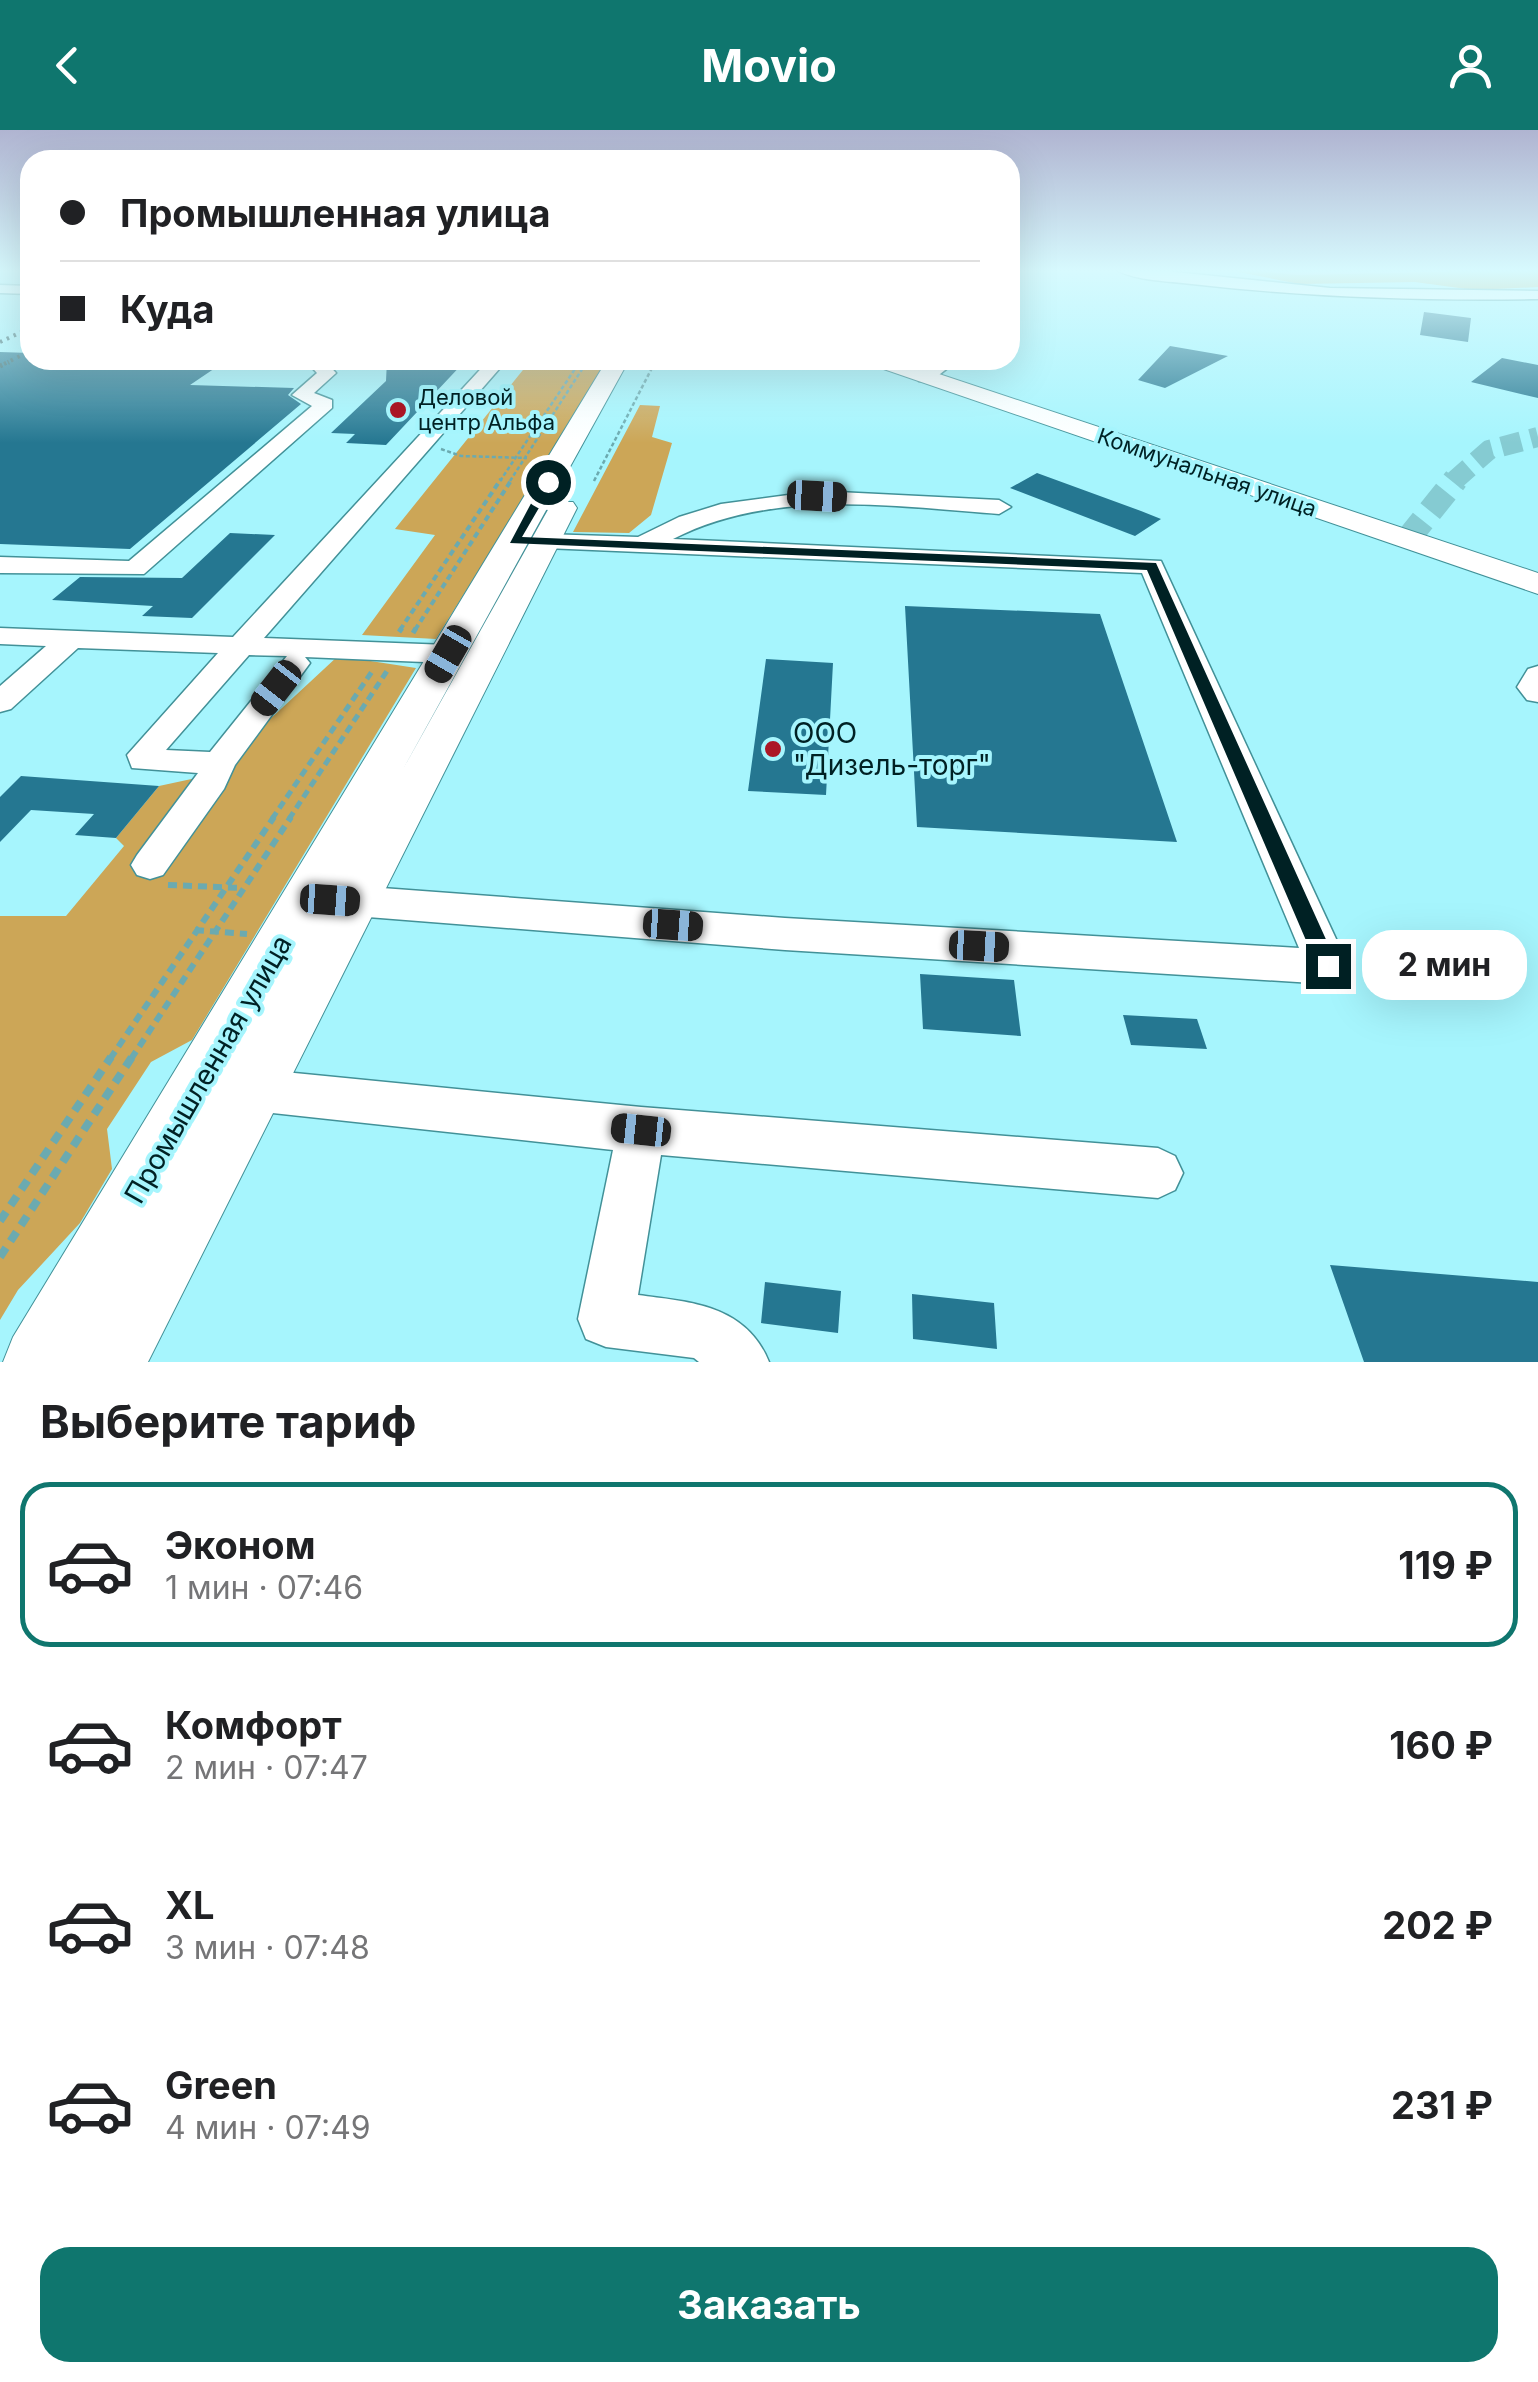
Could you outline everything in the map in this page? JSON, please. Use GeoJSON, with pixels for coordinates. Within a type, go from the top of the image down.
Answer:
{"type":"FeatureCollection","features":[{"type":"Feature","properties":{"kind":"main road","name":"Промышленная улица"},"geometry":{"type":"LineString","coordinates":[[530,541],[613,370]]}},
{"type":"Feature","properties":{"kind":"main road","name":"Промышленная улица"},"geometry":{"type":"LineString","coordinates":[[38,1362],[306,898],[466,655],[530,541],[636,370]]}},
{"type":"Feature","properties":{"kind":"main road","name":"Коммунальная улица"},"geometry":{"type":"LineString","coordinates":[[907,370],[1538,584]]}},
{"type":"Feature","properties":{"kind":"main road","name":"Промышленная улица"},"geometry":{"type":"LineString","coordinates":[[110,1362],[354,901],[466,655]]}},
{"type":"Feature","properties":{"kind":"main road"},"geometry":{"type":"LineString","coordinates":[[306,898],[354,901]]}},
{"type":"Feature","properties":{"kind":"street"},"geometry":{"type":"LineString","coordinates":[[0,564],[134,569],[325,404],[301,395],[327,373],[324,370]]}},
{"type":"Feature","properties":{"kind":"street"},"geometry":{"type":"LineString","coordinates":[[219,763],[144,760],[143,756],[489,370]]}},
{"type":"Feature","properties":{"kind":"street"},"geometry":{"type":"LineString","coordinates":[[925,376],[934,370]]}},
{"type":"Feature","properties":{"kind":"street"},"geometry":{"type":"LineString","coordinates":[[642,545],[671,528],[705,516],[788,497],[999,506]]}},
{"type":"Feature","properties":{"kind":"street"},"geometry":{"type":"LineString","coordinates":[[354,901],[786,934],[1328,966],[1152,566],[530,541]]}},
{"type":"Feature","properties":{"kind":"street"},"geometry":{"type":"LineString","coordinates":[[0,636],[466,655]]}},
{"type":"Feature","properties":{"kind":"street"},"geometry":{"type":"LineString","coordinates":[[0,702],[71,640]]}},
{"type":"Feature","properties":{"kind":"street"},"geometry":{"type":"LineString","coordinates":[[150,865],[212,781],[219,763],[295,663]]}},
{"type":"Feature","properties":{"kind":"street"},"geometry":{"type":"LineString","coordinates":[[1538,675],[1532,688],[1538,693]]}},
{"type":"Feature","properties":{"kind":"street"},"geometry":{"type":"LineString","coordinates":[[254,1090],[641,1130],[1158,1173]]}},
{"type":"Feature","properties":{"kind":"street"},"geometry":{"type":"LineString","coordinates":[[641,1130],[606,1319],[717,1352]]}},
{"type":"Feature","properties":{"kind":"path"},"geometry":{"type":"LineString","coordinates":[[0,1257],[577,370]]}},
{"type":"Feature","properties":{"kind":"path"},"geometry":{"type":"LineString","coordinates":[[0,1221],[223,888],[513,481],[578,370]]}},
{"type":"Feature","properties":{"kind":"path"},"geometry":{"type":"LineString","coordinates":[[594,482],[651,370]]}},
{"type":"Feature","properties":{"kind":"path"},"geometry":{"type":"LineString","coordinates":[[424,444],[462,456],[527,458]]}},
{"type":"Feature","properties":{"kind":"path"},"geometry":{"type":"LineString","coordinates":[[502,481],[513,481]]}},
{"type":"Feature","properties":{"kind":"path"},"geometry":{"type":"LineString","coordinates":[[181,886],[241,888]]}},
{"type":"Feature","properties":{"kind":"path"},"geometry":{"type":"LineString","coordinates":[[194,930],[260,936]]}},
{"type":"Feature","properties":{"kind":"shaded area"},"geometry":{"type":"Polygon","coordinates":[[[523,370],[603,370],[436,639],[362,635],[435,535],[395,529],[523,370]]]}},
{"type":"Feature","properties":{"kind":"shaded area"},"geometry":{"type":"Polygon","coordinates":[[[640,405],[660,406],[652,437],[672,443],[651,515],[629,533],[573,532],[640,405]]]}},
{"type":"Feature","properties":{"kind":"shaded area"},"geometry":{"type":"Polygon","coordinates":[[[338,656],[416,668],[192,1040],[151,1062],[107,1129],[112,1169],[80,1223],[18,1290],[0,1320],[0,916],[66,916],[124,846],[116,838],[159,786],[210,775],[338,656]]]}},
{"type":"Feature","properties":{"kind":"building"},"geometry":{"type":"Polygon","coordinates":[[[1421,327],[1470,327],[1468,342],[1420,335],[1421,327]]]}},
{"type":"Feature","properties":{"kind":"building"},"geometry":{"type":"Polygon","coordinates":[[[1170,346],[1228,356],[1165,388],[1138,380],[1170,346]]]}},
{"type":"Feature","properties":{"kind":"building"},"geometry":{"type":"Polygon","coordinates":[[[0,352],[20,353],[20,370],[212,370],[190,385],[294,388],[288,395],[301,404],[130,549],[0,544],[0,352]]]}},
{"type":"Feature","properties":{"kind":"building"},"geometry":{"type":"Polygon","coordinates":[[[1502,358],[1538,365],[1538,398],[1471,382],[1502,358]]]}},
{"type":"Feature","properties":{"kind":"building"},"geometry":{"type":"Polygon","coordinates":[[[387,370],[457,370],[386,445],[346,443],[355,434],[331,433],[386,381],[387,370]]]}},
{"type":"Feature","properties":{"kind":"building"},"geometry":{"type":"Polygon","coordinates":[[[1037,473],[1161,519],[1135,536],[1010,488],[1037,473]]]}},
{"type":"Feature","properties":{"kind":"building"},"geometry":{"type":"Polygon","coordinates":[[[230,533],[275,535],[192,618],[142,616],[153,606],[52,600],[80,577],[182,578],[230,533]]]}},
{"type":"Feature","properties":{"kind":"building"},"geometry":{"type":"Polygon","coordinates":[[[905,606],[1100,614],[1177,842],[917,827],[905,606]]]}},
{"type":"Feature","properties":{"kind":"building"},"geometry":{"type":"Polygon","coordinates":[[[766,659],[833,663],[826,795],[748,791],[766,659]]]}},
{"type":"Feature","properties":{"kind":"building"},"geometry":{"type":"Polygon","coordinates":[[[21,776],[159,786],[116,838],[75,835],[94,814],[31,810],[0,842],[0,797],[21,776]]]}},
{"type":"Feature","properties":{"kind":"building"},"geometry":{"type":"Polygon","coordinates":[[[920,974],[1014,980],[1021,1036],[923,1029],[920,974]]]}},
{"type":"Feature","properties":{"kind":"building"},"geometry":{"type":"Polygon","coordinates":[[[1123,1015],[1197,1019],[1207,1049],[1131,1045],[1123,1015]]]}},
{"type":"Feature","properties":{"kind":"building"},"geometry":{"type":"Polygon","coordinates":[[[1330,1265],[1538,1282],[1538,1362],[1364,1362],[1330,1265]]]}},
{"type":"Feature","properties":{"kind":"building"},"geometry":{"type":"Polygon","coordinates":[[[765,1282],[841,1291],[838,1333],[761,1323],[765,1282]]]}},
{"type":"Feature","properties":{"kind":"building"},"geometry":{"type":"Polygon","coordinates":[[[912,1294],[994,1303],[997,1349],[913,1339],[912,1294]]]}},
{"type":"Feature","properties":{"kind":"tunnel"},"geometry":{"type":"LineString","coordinates":[[1455,480],[1489,450],[1538,437]]}},
{"type":"Feature","properties":{"kind":"tunnel"},"geometry":{"type":"LineString","coordinates":[[1407,540],[1455,480]]}},
{"type":"Feature","properties":{"kind":"railway"},"geometry":{"type":"LineString","coordinates":[[0,342],[20,333]]}},
{"type":"Feature","properties":{"kind":"railway"},"geometry":{"type":"LineString","coordinates":[[4,364],[20,356]]}},
{"type":"Feature","properties":{"kind":"railway"},"geometry":{"type":"LineString","coordinates":[[0,366],[9,362]]}},
{"type":"Feature","properties":{"kind":"place","name":"Деловой центр Альфа"},"geometry":{"type":"Point","coordinates":[398,410]}},
{"type":"Feature","properties":{"kind":"place","name":"ООО \"Дизель-торг\""},"geometry":{"type":"Point","coordinates":[773,749]}},
{"type":"Feature","properties":{"kind":"route"},"geometry":{"type":"LineString","coordinates":[[548,482],[514,540],[1152,566],[1328,966]]}}]}
